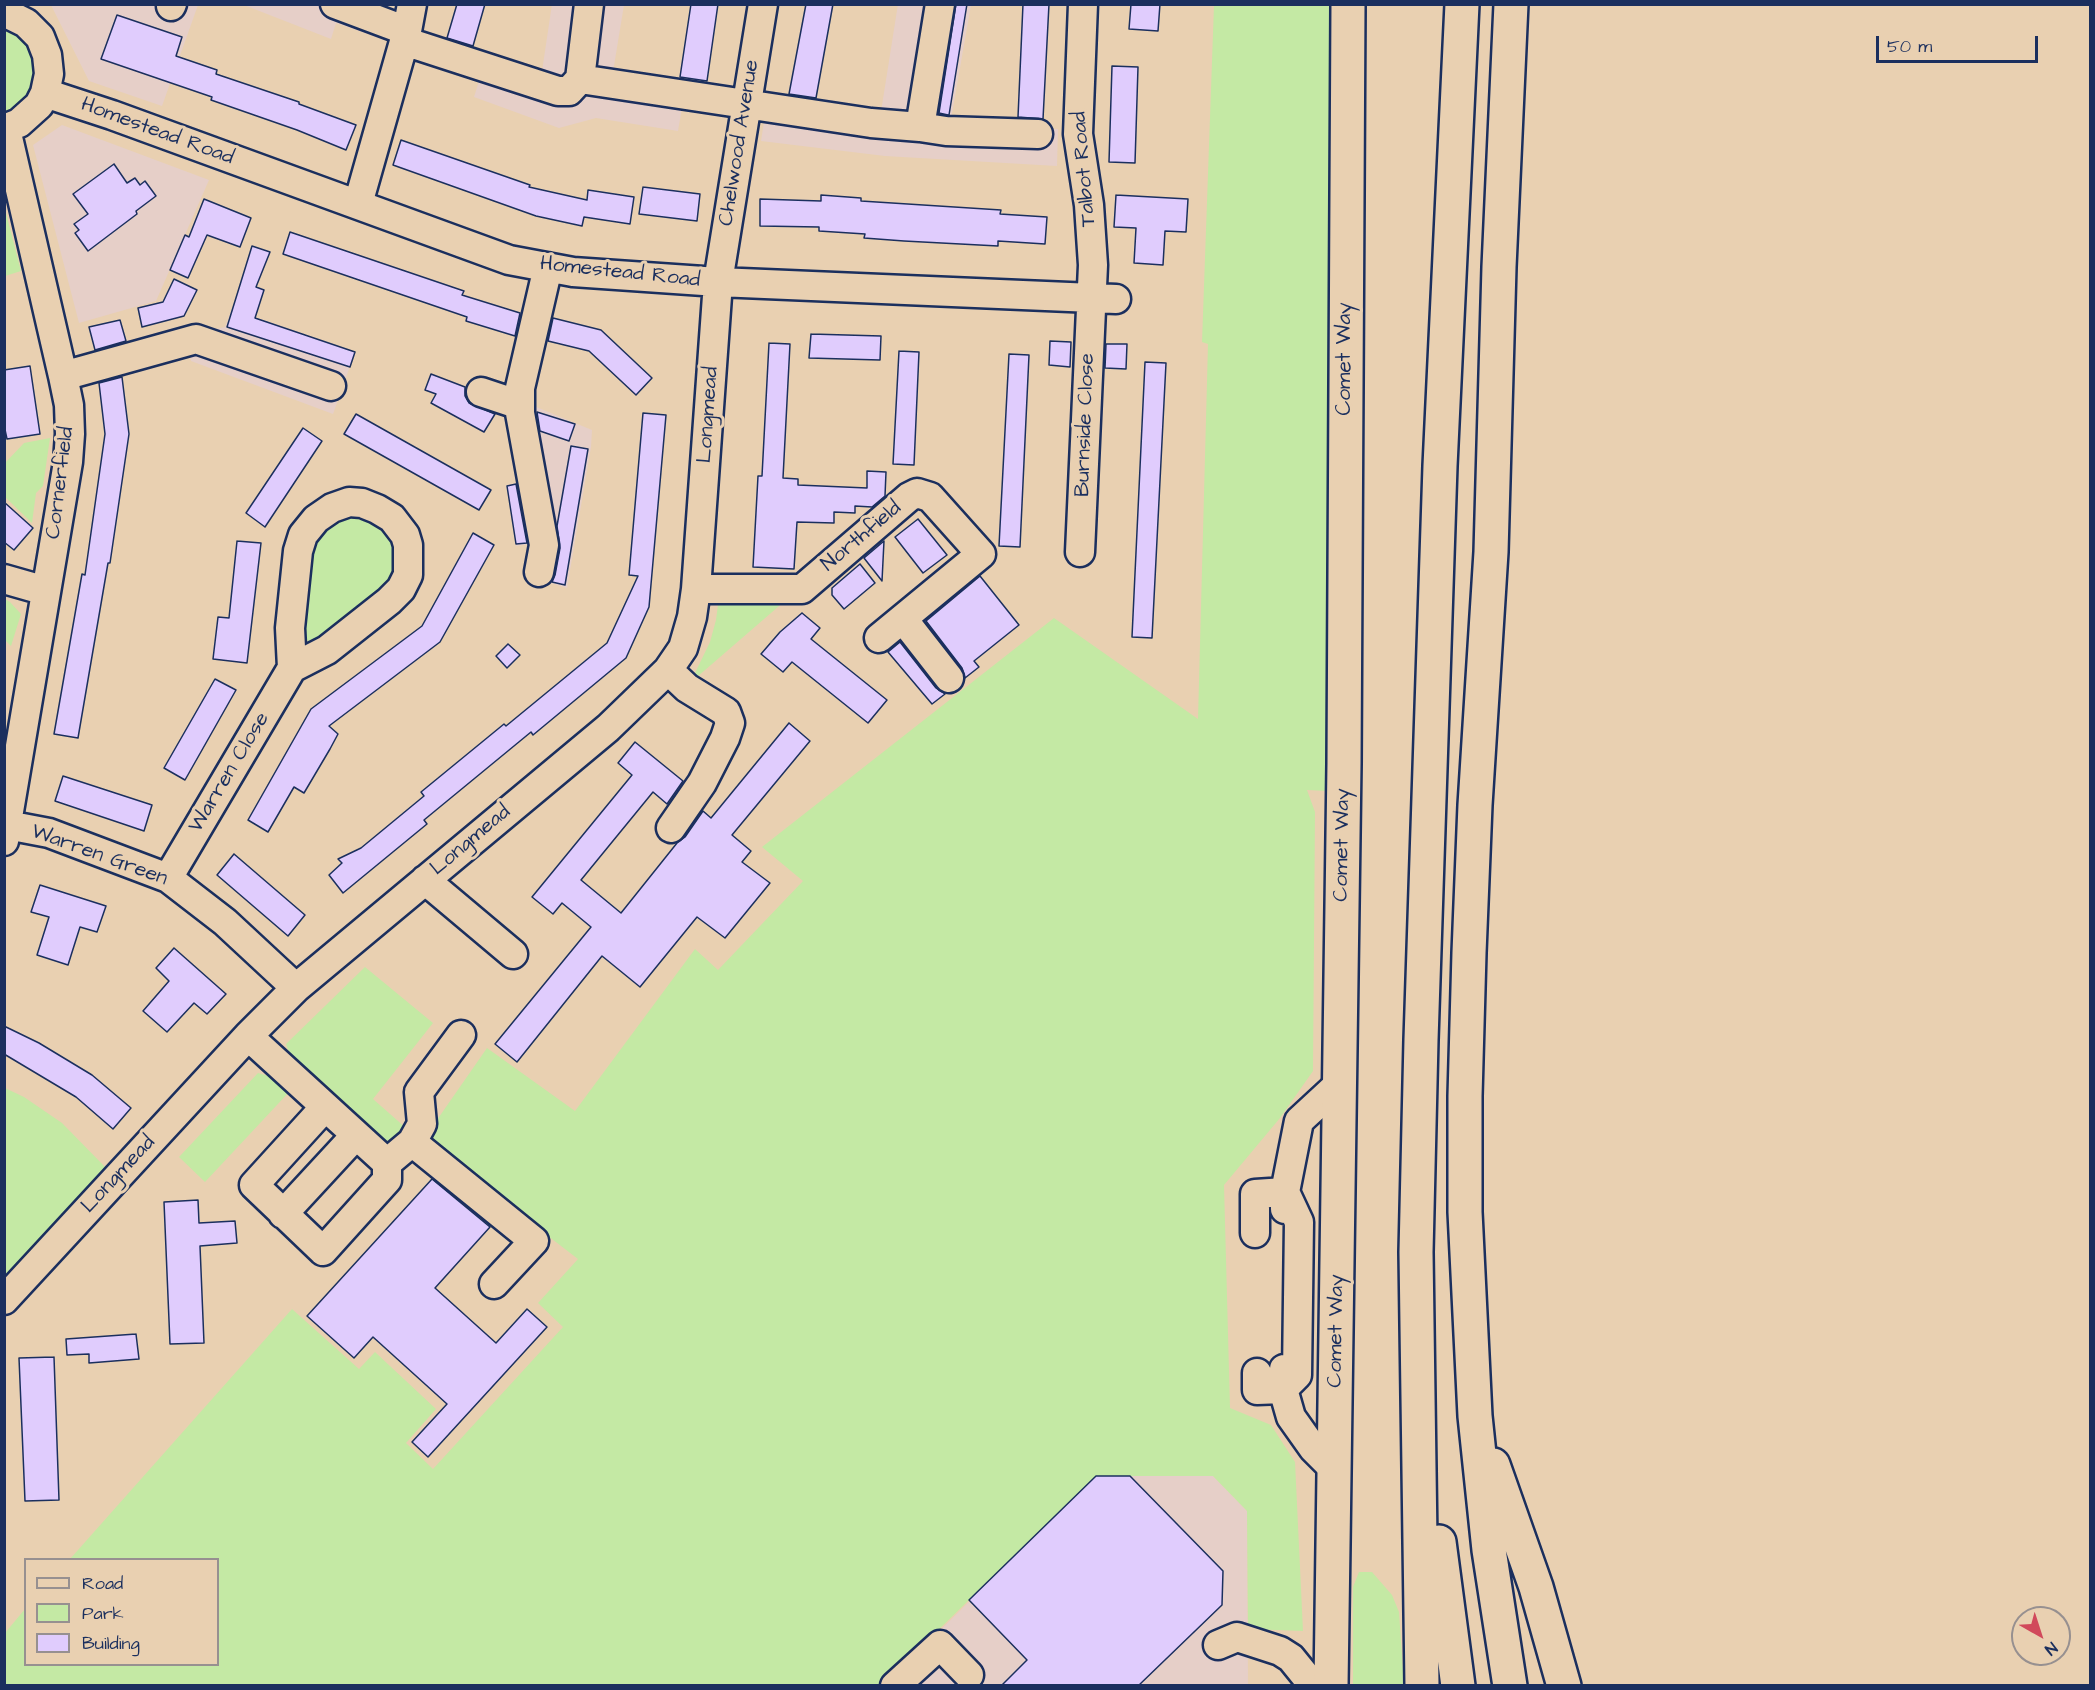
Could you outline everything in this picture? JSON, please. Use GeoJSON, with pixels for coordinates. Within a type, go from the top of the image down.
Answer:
{"type":"FeatureCollection","features":[{"type":"Feature","properties":{"kind":"main road","name":"Comet Way"},"geometry":{"type":"LineString","coordinates":[[1331,1686],[1344,752],[1348,4]]}},
{"type":"Feature","properties":{"kind":"main road"},"geometry":{"type":"LineString","coordinates":[[1422,1686],[1416,1252],[1438,525],[1462,4]]}},
{"type":"Feature","properties":{"kind":"main road"},"geometry":{"type":"LineString","coordinates":[[1510,1686],[1489,1550],[1475,1416],[1465,1212],[1466,1072],[1475,805],[1491,552],[1499,279],[1511,4]]}},
{"type":"Feature","properties":{"kind":"main road"},"geometry":{"type":"LineString","coordinates":[[1416,1252],[1424,1396],[1437,1524],[1458,1686]]}},
{"type":"Feature","properties":{"kind":"main road"},"geometry":{"type":"LineString","coordinates":[[1475,1416],[1536,1587],[1564,1686]]}},
{"type":"Feature","properties":{"kind":"street"},"geometry":{"type":"LineString","coordinates":[[335,4],[408,26],[558,91],[569,91],[580,79],[589,4]]}},
{"type":"Feature","properties":{"kind":"street","name":"Chelwood Avenue"},"geometry":{"type":"LineString","coordinates":[[718,282],[763,4]]}},
{"type":"Feature","properties":{"kind":"street"},"geometry":{"type":"LineString","coordinates":[[920,127],[940,4]]}},
{"type":"Feature","properties":{"kind":"street","name":"Talbot Road"},"geometry":{"type":"LineString","coordinates":[[1083,4],[1078,134],[1089,205],[1093,266],[1104,298]]}},
{"type":"Feature","properties":{"kind":"street"},"geometry":{"type":"LineString","coordinates":[[5,129],[30,116],[39,105],[45,93],[49,74],[47,55],[40,37],[9,10]]}},
{"type":"Feature","properties":{"kind":"street"},"geometry":{"type":"LineString","coordinates":[[358,204],[408,26]]}},
{"type":"Feature","properties":{"kind":"street"},"geometry":{"type":"LineString","coordinates":[[580,79],[871,123],[946,131],[1038,134]]}},
{"type":"Feature","properties":{"kind":"street","name":"Homestead Road"},"geometry":{"type":"LineString","coordinates":[[45,93],[112,115],[509,260],[573,272],[718,282],[1104,298]]}},
{"type":"Feature","properties":{"kind":"street","name":"Cornerfield"},"geometry":{"type":"LineString","coordinates":[[5,129],[63,376],[69,405],[70,434],[68,462],[6,833]]}},
{"type":"Feature","properties":{"kind":"street"},"geometry":{"type":"LineString","coordinates":[[539,572],[544,545],[520,413],[520,388],[548,267]]}},
{"type":"Feature","properties":{"kind":"street","name":"Longmead"},"geometry":{"type":"LineString","coordinates":[[4,1300],[248,1036],[296,988],[608,728],[668,670],[683,648],[692,617],[696,589],[718,282]]}},
{"type":"Feature","properties":{"kind":"street","name":"Burnside Close"},"geometry":{"type":"LineString","coordinates":[[1080,552],[1104,298]]}},
{"type":"Feature","properties":{"kind":"street"},"geometry":{"type":"LineString","coordinates":[[63,376],[157,342],[196,339],[331,386]]}},
{"type":"Feature","properties":{"kind":"street"},"geometry":{"type":"LineString","coordinates":[[481,392],[511,402],[520,401]]}},
{"type":"Feature","properties":{"kind":"street","name":"Northfield"},"geometry":{"type":"LineString","coordinates":[[696,589],[802,588],[909,497],[917,493],[930,497],[981,554],[879,638]]}},
{"type":"Feature","properties":{"kind":"street"},"geometry":{"type":"LineString","coordinates":[[349,502],[362,503],[377,509],[392,518],[405,535],[408,545],[408,575],[401,589],[327,650],[292,668],[290,628],[298,551],[303,535],[316,519],[332,508],[349,502]]}},
{"type":"Feature","properties":{"kind":"street"},"geometry":{"type":"LineString","coordinates":[[4,579],[46,591]]}},
{"type":"Feature","properties":{"kind":"street"},"geometry":{"type":"LineString","coordinates":[[903,619],[949,678]]}},
{"type":"Feature","properties":{"kind":"street","name":"Warren Close"},"geometry":{"type":"LineString","coordinates":[[168,878],[292,668]]}},
{"type":"Feature","properties":{"kind":"street"},"geometry":{"type":"LineString","coordinates":[[668,670],[687,688],[726,712],[730,723],[725,738],[702,783],[671,828]]}},
{"type":"Feature","properties":{"kind":"street","name":"Warren Green"},"geometry":{"type":"LineString","coordinates":[[6,833],[49,833],[168,878],[225,922],[296,988]]}},
{"type":"Feature","properties":{"kind":"street"},"geometry":{"type":"LineString","coordinates":[[426,880],[513,954]]}},
{"type":"Feature","properties":{"kind":"street"},"geometry":{"type":"LineString","coordinates":[[387,1163],[412,1142],[422,1124],[419,1092],[461,1035]]}},
{"type":"Feature","properties":{"kind":"street"},"geometry":{"type":"LineString","coordinates":[[248,1036],[387,1163],[387,1180],[323,1251],[254,1185],[325,1107]]}},
{"type":"Feature","properties":{"kind":"street"},"geometry":{"type":"LineString","coordinates":[[1335,1470],[1313,1448],[1291,1417],[1283,1389],[1285,1192],[1299,1121],[1339,1084]]}},
{"type":"Feature","properties":{"kind":"street"},"geometry":{"type":"LineString","coordinates":[[283,1214],[356,1135]]}},
{"type":"Feature","properties":{"kind":"street"},"geometry":{"type":"LineString","coordinates":[[412,1142],[534,1241],[494,1284]]}},
{"type":"Feature","properties":{"kind":"street"},"geometry":{"type":"LineString","coordinates":[[1255,1233],[1255,1194],[1285,1192]]}},
{"type":"Feature","properties":{"kind":"street"},"geometry":{"type":"LineString","coordinates":[[1257,1373],[1257,1390],[1283,1389]]}},
{"type":"Feature","properties":{"kind":"street"},"geometry":{"type":"LineString","coordinates":[[1227,1641],[1280,1651],[1291,1658],[1308,1678],[1308,1686]]}},
{"type":"Feature","properties":{"kind":"street"},"geometry":{"type":"LineString","coordinates":[[895,1686],[940,1645],[969,1675]]}},
{"type":"Feature","properties":{"kind":"shaded area"},"geometry":{"type":"Polygon","coordinates":[[[552,4],[624,5],[612,78],[685,90],[678,131],[596,118],[559,128],[474,97],[486,59],[541,78],[552,4]]]}},
{"type":"Feature","properties":{"kind":"shaded area"},"geometry":{"type":"Polygon","coordinates":[[[898,4],[971,5],[950,125],[1058,129],[1057,166],[885,156],[761,141],[767,102],[880,118],[898,4]]]}},
{"type":"Feature","properties":{"kind":"shaded area"},"geometry":{"type":"Polygon","coordinates":[[[51,5],[198,5],[162,106],[89,81],[51,5]]]}},
{"type":"Feature","properties":{"kind":"shaded area"},"geometry":{"type":"Polygon","coordinates":[[[244,5],[353,5],[389,18],[382,39],[336,23],[331,39],[244,5]]]}},
{"type":"Feature","properties":{"kind":"shaded area"},"geometry":{"type":"Polygon","coordinates":[[[62,125],[209,180],[156,301],[79,323],[33,145],[62,125]]]}},
{"type":"Feature","properties":{"kind":"shaded area"},"geometry":{"type":"Polygon","coordinates":[[[232,309],[355,352],[333,414],[191,361],[187,336],[225,327],[232,309]]]}},
{"type":"Feature","properties":{"kind":"shaded area"},"geometry":{"type":"Polygon","coordinates":[[[512,397],[592,430],[567,588],[528,576],[530,544],[516,546],[507,485],[523,482],[512,397]]]}},
{"type":"Feature","properties":{"kind":"shaded area"},"geometry":{"type":"Polygon","coordinates":[[[1096,1476],[1213,1476],[1247,1511],[1248,1685],[884,1686],[1096,1476]]]}},
{"type":"Feature","properties":{"kind":"green space"},"geometry":{"type":"Polygon","coordinates":[[[1214,5],[1335,5],[1327,791],[1307,790],[1315,812],[1313,1071],[1280,1118],[1224,1185],[1230,1408],[1271,1425],[1295,1462],[1303,1631],[1248,1629],[1247,1511],[1213,1476],[1096,1476],[882,1685],[5,1686],[5,1633],[24,1610],[24,1666],[219,1666],[219,1558],[71,1558],[292,1309],[359,1369],[375,1352],[436,1409],[406,1443],[433,1469],[563,1327],[538,1303],[578,1259],[423,1140],[487,1048],[575,1111],[695,949],[718,970],[803,881],[762,847],[1054,618],[1198,719],[1208,344],[1202,342],[1214,5]]]}},
{"type":"Feature","properties":{"kind":"green space"},"geometry":{"type":"Polygon","coordinates":[[[5,27],[17,33],[28,44],[34,58],[36,74],[32,88],[24,101],[5,114],[5,27]]]}},
{"type":"Feature","properties":{"kind":"green space"},"geometry":{"type":"Polygon","coordinates":[[[4,205],[21,271],[5,276],[4,276],[4,205]]]}},
{"type":"Feature","properties":{"kind":"green space"},"geometry":{"type":"Polygon","coordinates":[[[50,438],[43,486],[36,493],[32,523],[5,497],[5,463],[24,443],[50,438]]]}},
{"type":"Feature","properties":{"kind":"green space"},"geometry":{"type":"Polygon","coordinates":[[[332,516],[369,516],[397,539],[396,579],[314,645],[304,638],[301,628],[307,545],[332,516]]]}},
{"type":"Feature","properties":{"kind":"green space"},"geometry":{"type":"Polygon","coordinates":[[[719,597],[786,600],[697,677],[695,673],[710,642],[719,597]]]}},
{"type":"Feature","properties":{"kind":"green space"},"geometry":{"type":"Polygon","coordinates":[[[5,599],[21,614],[11,646],[5,640],[5,599]]]}},
{"type":"Feature","properties":{"kind":"green space"},"geometry":{"type":"Polygon","coordinates":[[[365,967],[433,1023],[373,1099],[406,1128],[386,1151],[293,1065],[286,1044],[365,967]]]}},
{"type":"Feature","properties":{"kind":"green space"},"geometry":{"type":"Polygon","coordinates":[[[258,1073],[279,1079],[291,1090],[205,1182],[179,1157],[258,1073]]]}},
{"type":"Feature","properties":{"kind":"green space"},"geometry":{"type":"Polygon","coordinates":[[[5,1088],[24,1097],[62,1123],[109,1171],[5,1283],[5,1088]]]}},
{"type":"Feature","properties":{"kind":"green space"},"geometry":{"type":"Polygon","coordinates":[[[1359,1572],[1372,1572],[1392,1595],[1399,1612],[1404,1685],[1353,1685],[1353,1587],[1359,1572]]]}},
{"type":"Feature","properties":{"kind":"building"},"geometry":{"type":"Polygon","coordinates":[[[457,4],[485,4],[473,46],[447,38],[457,4]]]}},
{"type":"Feature","properties":{"kind":"building"},"geometry":{"type":"Polygon","coordinates":[[[691,4],[718,4],[707,81],[680,77],[691,4]]]}},
{"type":"Feature","properties":{"kind":"building"},"geometry":{"type":"Polygon","coordinates":[[[806,4],[833,4],[816,98],[789,94],[806,4]]]}},
{"type":"Feature","properties":{"kind":"building"},"geometry":{"type":"Polygon","coordinates":[[[956,4],[967,4],[948,115],[939,113],[956,4]]]}},
{"type":"Feature","properties":{"kind":"building"},"geometry":{"type":"Polygon","coordinates":[[[1023,4],[1049,4],[1043,119],[1018,117],[1023,4]]]}},
{"type":"Feature","properties":{"kind":"building"},"geometry":{"type":"Polygon","coordinates":[[[1131,4],[1160,4],[1158,31],[1129,29],[1131,4]]]}},
{"type":"Feature","properties":{"kind":"building"},"geometry":{"type":"Polygon","coordinates":[[[117,15],[182,37],[176,56],[217,70],[216,74],[299,102],[299,104],[356,125],[346,150],[211,100],[212,97],[101,59],[117,15]]]}},
{"type":"Feature","properties":{"kind":"building"},"geometry":{"type":"Polygon","coordinates":[[[1112,66],[1138,67],[1135,163],[1109,162],[1112,66]]]}},
{"type":"Feature","properties":{"kind":"building"},"geometry":{"type":"Polygon","coordinates":[[[401,140],[530,185],[529,187],[587,200],[588,190],[634,197],[630,224],[584,217],[582,226],[536,216],[393,165],[401,140]]]}},
{"type":"Feature","properties":{"kind":"building"},"geometry":{"type":"Polygon","coordinates":[[[114,164],[127,183],[135,178],[140,185],[145,181],[156,196],[136,211],[137,214],[88,251],[75,233],[79,230],[74,224],[88,214],[73,194],[114,164]]]}},
{"type":"Feature","properties":{"kind":"building"},"geometry":{"type":"Polygon","coordinates":[[[643,187],[700,194],[697,221],[639,214],[643,187]]]}},
{"type":"Feature","properties":{"kind":"building"},"geometry":{"type":"Polygon","coordinates":[[[821,195],[861,198],[861,201],[1001,210],[1000,214],[1047,217],[1045,244],[998,241],[998,246],[904,241],[864,238],[865,234],[819,231],[819,227],[760,226],[760,199],[821,201],[821,195]]]}},
{"type":"Feature","properties":{"kind":"building"},"geometry":{"type":"Polygon","coordinates":[[[1116,195],[1188,199],[1186,232],[1165,231],[1163,265],[1134,263],[1136,228],[1114,227],[1116,195]]]}},
{"type":"Feature","properties":{"kind":"building"},"geometry":{"type":"Polygon","coordinates":[[[204,199],[251,218],[240,247],[207,235],[188,278],[170,270],[185,235],[189,237],[204,199]]]}},
{"type":"Feature","properties":{"kind":"building"},"geometry":{"type":"Polygon","coordinates":[[[290,232],[464,291],[462,295],[520,313],[515,336],[466,321],[467,317],[283,254],[290,232]]]}},
{"type":"Feature","properties":{"kind":"building"},"geometry":{"type":"Polygon","coordinates":[[[252,246],[270,252],[256,287],[264,290],[255,318],[355,352],[350,367],[227,327],[252,246]]]}},
{"type":"Feature","properties":{"kind":"building"},"geometry":{"type":"Polygon","coordinates":[[[174,279],[197,290],[184,316],[142,327],[138,308],[163,302],[174,279]]]}},
{"type":"Feature","properties":{"kind":"building"},"geometry":{"type":"Polygon","coordinates":[[[553,318],[601,330],[652,378],[636,395],[589,351],[548,341],[553,318]]]}},
{"type":"Feature","properties":{"kind":"building"},"geometry":{"type":"Polygon","coordinates":[[[120,320],[126,341],[95,350],[89,327],[120,320]]]}},
{"type":"Feature","properties":{"kind":"building"},"geometry":{"type":"Polygon","coordinates":[[[811,334],[881,336],[880,360],[809,358],[811,334]]]}},
{"type":"Feature","properties":{"kind":"building"},"geometry":{"type":"Polygon","coordinates":[[[1050,341],[1071,342],[1070,367],[1049,365],[1050,341]]]}},
{"type":"Feature","properties":{"kind":"building"},"geometry":{"type":"Polygon","coordinates":[[[769,343],[790,344],[783,478],[798,479],[798,485],[867,488],[867,471],[886,472],[885,496],[872,507],[855,506],[855,513],[834,512],[834,523],[797,522],[794,569],[753,567],[758,476],[762,476],[769,343]]]}},
{"type":"Feature","properties":{"kind":"building"},"geometry":{"type":"Polygon","coordinates":[[[1106,344],[1127,344],[1126,369],[1105,368],[1106,344]]]}},
{"type":"Feature","properties":{"kind":"building"},"geometry":{"type":"Polygon","coordinates":[[[899,351],[919,352],[914,465],[893,464],[899,351]]]}},
{"type":"Feature","properties":{"kind":"building"},"geometry":{"type":"Polygon","coordinates":[[[1009,354],[1029,355],[1020,547],[999,546],[1009,354]]]}},
{"type":"Feature","properties":{"kind":"building"},"geometry":{"type":"Polygon","coordinates":[[[1145,362],[1166,363],[1152,638],[1132,637],[1145,362]]]}},
{"type":"Feature","properties":{"kind":"building"},"geometry":{"type":"Polygon","coordinates":[[[30,366],[40,434],[7,439],[4,425],[4,370],[30,366]]]}},
{"type":"Feature","properties":{"kind":"building"},"geometry":{"type":"Polygon","coordinates":[[[431,374],[465,387],[465,396],[469,403],[495,414],[484,432],[431,403],[436,394],[425,390],[431,374]]]}},
{"type":"Feature","properties":{"kind":"building"},"geometry":{"type":"Polygon","coordinates":[[[122,377],[129,434],[110,563],[108,563],[78,738],[54,734],[82,574],[85,575],[105,434],[99,383],[122,377]]]}},
{"type":"Feature","properties":{"kind":"building"},"geometry":{"type":"Polygon","coordinates":[[[537,412],[575,424],[569,441],[540,431],[537,412]]]}},
{"type":"Feature","properties":{"kind":"building"},"geometry":{"type":"Polygon","coordinates":[[[643,413],[666,415],[649,607],[626,658],[533,735],[531,732],[424,820],[427,824],[343,893],[329,875],[342,863],[338,859],[361,848],[424,796],[421,792],[607,643],[638,576],[629,575],[643,413]]]}},
{"type":"Feature","properties":{"kind":"building"},"geometry":{"type":"Polygon","coordinates":[[[356,414],[491,490],[479,510],[344,434],[356,414]]]}},
{"type":"Feature","properties":{"kind":"building"},"geometry":{"type":"Polygon","coordinates":[[[303,428],[322,441],[265,527],[246,513],[303,428]]]}},
{"type":"Feature","properties":{"kind":"building"},"geometry":{"type":"Polygon","coordinates":[[[571,446],[588,449],[565,585],[552,582],[560,548],[557,526],[571,446]]]}},
{"type":"Feature","properties":{"kind":"building"},"geometry":{"type":"Polygon","coordinates":[[[516,484],[527,543],[516,544],[507,486],[516,484]]]}},
{"type":"Feature","properties":{"kind":"building"},"geometry":{"type":"Polygon","coordinates":[[[4,502],[33,528],[14,550],[4,542],[4,502]]]}},
{"type":"Feature","properties":{"kind":"building"},"geometry":{"type":"Polygon","coordinates":[[[918,519],[947,555],[923,573],[895,537],[918,519]]]}},
{"type":"Feature","properties":{"kind":"building"},"geometry":{"type":"Polygon","coordinates":[[[473,533],[494,545],[440,642],[329,726],[338,734],[330,749],[304,793],[294,787],[268,832],[248,820],[311,709],[422,626],[473,533]]]}},
{"type":"Feature","properties":{"kind":"building"},"geometry":{"type":"Polygon","coordinates":[[[237,541],[261,543],[247,663],[213,659],[218,617],[229,618],[237,541]]]}},
{"type":"Feature","properties":{"kind":"building"},"geometry":{"type":"Polygon","coordinates":[[[884,541],[882,581],[864,558],[884,541]]]}},
{"type":"Feature","properties":{"kind":"building"},"geometry":{"type":"Polygon","coordinates":[[[860,564],[875,583],[844,609],[832,595],[832,588],[860,564]]]}},
{"type":"Feature","properties":{"kind":"building"},"geometry":{"type":"Polygon","coordinates":[[[980,576],[1019,625],[974,661],[979,667],[965,678],[962,668],[926,621],[980,576]]]}},
{"type":"Feature","properties":{"kind":"building"},"geometry":{"type":"Polygon","coordinates":[[[802,613],[820,628],[811,639],[887,700],[868,723],[792,662],[783,672],[761,654],[780,632],[802,613]]]}},
{"type":"Feature","properties":{"kind":"building"},"geometry":{"type":"Polygon","coordinates":[[[900,642],[936,688],[945,694],[932,704],[888,652],[900,642]]]}},
{"type":"Feature","properties":{"kind":"building"},"geometry":{"type":"Polygon","coordinates":[[[508,644],[520,655],[507,668],[496,656],[508,644]]]}},
{"type":"Feature","properties":{"kind":"building"},"geometry":{"type":"Polygon","coordinates":[[[215,679],[236,690],[185,780],[164,768],[215,679]]]}},
{"type":"Feature","properties":{"kind":"building"},"geometry":{"type":"Polygon","coordinates":[[[789,723],[810,741],[732,835],[751,851],[742,862],[770,883],[725,938],[697,917],[640,987],[602,956],[517,1062],[495,1044],[591,927],[562,903],[553,914],[532,897],[632,775],[618,763],[635,742],[683,781],[667,804],[653,792],[581,880],[621,913],[677,843],[685,837],[703,811],[711,818],[789,723]]]}},
{"type":"Feature","properties":{"kind":"building"},"geometry":{"type":"Polygon","coordinates":[[[63,776],[152,805],[144,831],[55,801],[63,776]]]}},
{"type":"Feature","properties":{"kind":"building"},"geometry":{"type":"Polygon","coordinates":[[[234,854],[305,915],[288,936],[217,875],[234,854]]]}},
{"type":"Feature","properties":{"kind":"building"},"geometry":{"type":"Polygon","coordinates":[[[40,885],[106,906],[97,932],[80,927],[68,965],[37,955],[49,917],[31,912],[40,885]]]}},
{"type":"Feature","properties":{"kind":"building"},"geometry":{"type":"Polygon","coordinates":[[[174,948],[226,994],[207,1014],[194,1003],[167,1032],[143,1011],[169,981],[156,968],[174,948]]]}},
{"type":"Feature","properties":{"kind":"building"},"geometry":{"type":"Polygon","coordinates":[[[4,1026],[39,1043],[92,1075],[131,1108],[113,1129],[76,1097],[4,1054],[4,1026]]]}},
{"type":"Feature","properties":{"kind":"building"},"geometry":{"type":"Polygon","coordinates":[[[432,1179],[490,1227],[435,1288],[496,1343],[527,1309],[547,1327],[428,1457],[412,1442],[447,1404],[373,1337],[354,1358],[307,1316],[432,1179]]]}},
{"type":"Feature","properties":{"kind":"building"},"geometry":{"type":"Polygon","coordinates":[[[198,1200],[199,1223],[235,1221],[237,1243],[200,1246],[204,1343],[170,1344],[164,1202],[198,1200]]]}},
{"type":"Feature","properties":{"kind":"building"},"geometry":{"type":"Polygon","coordinates":[[[136,1334],[139,1359],[89,1363],[89,1354],[67,1355],[66,1339],[136,1334]]]}},
{"type":"Feature","properties":{"kind":"building"},"geometry":{"type":"Polygon","coordinates":[[[54,1357],[59,1500],[25,1501],[19,1358],[54,1357]]]}},
{"type":"Feature","properties":{"kind":"building"},"geometry":{"type":"Polygon","coordinates":[[[1096,1476],[1130,1476],[1223,1571],[1222,1605],[1138,1686],[1001,1686],[1027,1660],[969,1600],[1096,1476]]]}}]}
